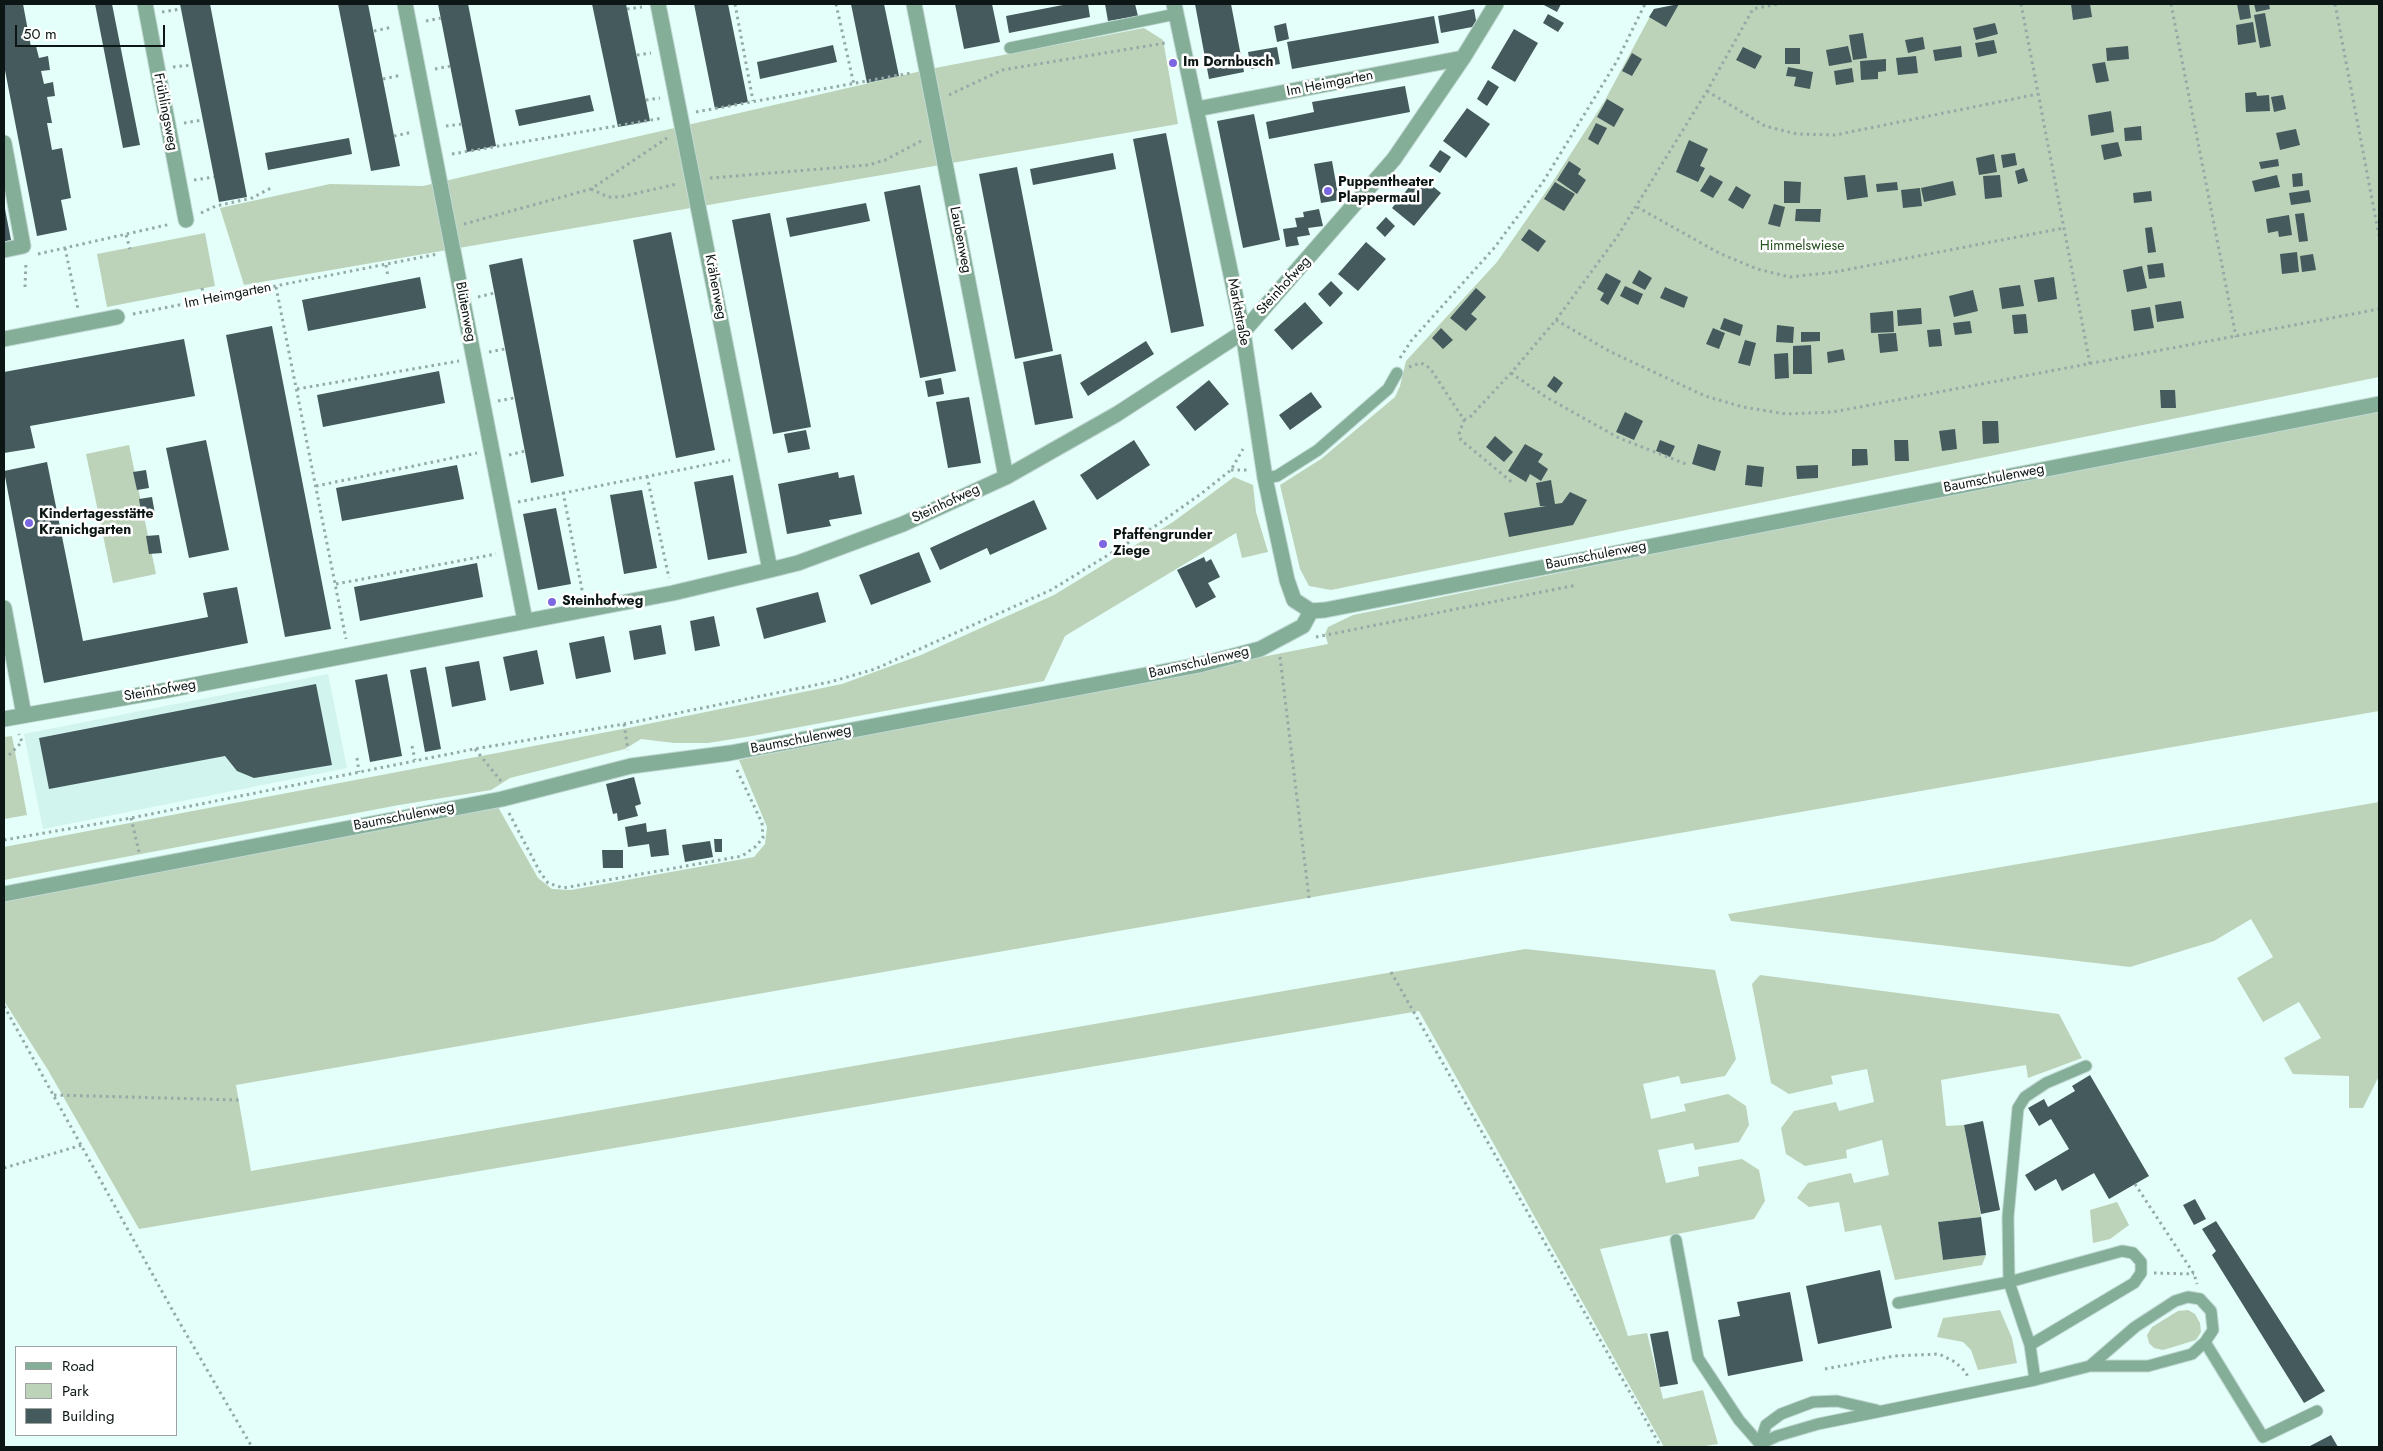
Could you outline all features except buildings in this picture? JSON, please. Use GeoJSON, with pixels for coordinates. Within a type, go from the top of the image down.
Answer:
{"type":"FeatureCollection","features":[{"type":"Feature","properties":{"kind":"street","name":"Frühlingsweg"},"geometry":{"type":"LineString","coordinates":[[145,4],[186,220]]}},
{"type":"Feature","properties":{"kind":"street","name":"Blütenweg"},"geometry":{"type":"LineString","coordinates":[[405,4],[525,621]]}},
{"type":"Feature","properties":{"kind":"street","name":"Krähenweg"},"geometry":{"type":"LineString","coordinates":[[658,4],[770,570]]}},
{"type":"Feature","properties":{"kind":"street","name":"Laubenweg"},"geometry":{"type":"LineString","coordinates":[[914,4],[1006,477]]}},
{"type":"Feature","properties":{"kind":"street","name":"Steinhofweg"},"geometry":{"type":"LineString","coordinates":[[14,717],[585,610],[672,593],[770,570],[798,563],[904,524],[1006,477],[1118,414],[1243,332],[1394,159],[1464,58],[1496,4]]}},
{"type":"Feature","properties":{"kind":"street","name":"Marktstraße"},"geometry":{"type":"LineString","coordinates":[[1175,9],[1243,332],[1265,478],[1290,592],[1294,600],[1310,611]]}},
{"type":"Feature","properties":{"kind":"street","name":"Im Heimgarten"},"geometry":{"type":"LineString","coordinates":[[1197,109],[1464,58]]}},
{"type":"Feature","properties":{"kind":"street"},"geometry":{"type":"LineString","coordinates":[[4,143],[24,252],[4,250]]}},
{"type":"Feature","properties":{"kind":"street"},"geometry":{"type":"LineString","coordinates":[[4,339],[117,317]]}},
{"type":"Feature","properties":{"kind":"street","name":"Baumschulenweg"},"geometry":{"type":"LineString","coordinates":[[4,894],[507,798],[631,766],[730,753],[1199,665],[1260,649],[1280,640],[1303,626],[1310,611],[1334,608],[2379,404]]}},
{"type":"Feature","properties":{"kind":"street"},"geometry":{"type":"LineString","coordinates":[[4,608],[14,717]]}},
{"type":"Feature","properties":{"kind":"lane"},"geometry":{"type":"LineString","coordinates":[[1010,48],[1175,9]]}},
{"type":"Feature","properties":{"kind":"lane"},"geometry":{"type":"LineString","coordinates":[[1265,478],[1283,472],[1318,450],[1388,389],[1398,374]]}},
{"type":"Feature","properties":{"kind":"lane"},"geometry":{"type":"LineString","coordinates":[[2035,1380],[2030,1345],[2009,1282],[2008,1217],[2018,1108],[2025,1097],[2046,1083],[2086,1066]]}},
{"type":"Feature","properties":{"kind":"lane"},"geometry":{"type":"LineString","coordinates":[[1676,1240],[1698,1358],[1734,1414],[1760,1446]]}},
{"type":"Feature","properties":{"kind":"lane"},"geometry":{"type":"LineString","coordinates":[[1898,1303],[2009,1282],[2122,1251],[2133,1253],[2141,1262],[2141,1273],[2134,1282],[2030,1345]]}},
{"type":"Feature","properties":{"kind":"lane"},"geometry":{"type":"LineString","coordinates":[[1760,1446],[1778,1436],[1877,1410],[1973,1393],[2090,1366],[2148,1366],[2192,1354],[2205,1342],[2213,1330],[2211,1310],[2200,1299],[2188,1297],[2175,1300],[2135,1327],[2090,1366]]}},
{"type":"Feature","properties":{"kind":"lane"},"geometry":{"type":"LineString","coordinates":[[2205,1342],[2264,1442],[2317,1411]]}},
{"type":"Feature","properties":{"kind":"lane"},"geometry":{"type":"LineString","coordinates":[[1760,1446],[1766,1425],[1781,1414],[1813,1402],[1837,1401],[1877,1410]]}},
{"type":"Feature","properties":{"kind":"path"},"geometry":{"type":"LineString","coordinates":[[735,4],[753,101]]}},
{"type":"Feature","properties":{"kind":"path"},"geometry":{"type":"LineString","coordinates":[[836,4],[854,85]]}},
{"type":"Feature","properties":{"kind":"path"},"geometry":{"type":"LineString","coordinates":[[1410,341],[1495,247],[1543,182],[1617,61],[1645,4],[1650,4]]}},
{"type":"Feature","properties":{"kind":"path"},"geometry":{"type":"LineString","coordinates":[[1514,484],[1461,440],[1459,434],[1464,420],[1471,416],[1511,373],[1556,320],[1637,207],[1707,91],[1753,9],[1778,4]]}},
{"type":"Feature","properties":{"kind":"path"},"geometry":{"type":"LineString","coordinates":[[2020,4],[2090,364]]}},
{"type":"Feature","properties":{"kind":"path"},"geometry":{"type":"LineString","coordinates":[[2171,4],[2236,337]]}},
{"type":"Feature","properties":{"kind":"path"},"geometry":{"type":"LineString","coordinates":[[2335,4],[2379,236]]}},
{"type":"Feature","properties":{"kind":"path"},"geometry":{"type":"LineString","coordinates":[[932,101],[1002,70],[1182,40]]}},
{"type":"Feature","properties":{"kind":"path"},"geometry":{"type":"LineString","coordinates":[[1707,91],[1765,126],[1797,134],[1835,135],[2038,94]]}},
{"type":"Feature","properties":{"kind":"path"},"geometry":{"type":"LineString","coordinates":[[449,228],[591,189],[683,126]]}},
{"type":"Feature","properties":{"kind":"path"},"geometry":{"type":"LineString","coordinates":[[591,189],[608,197],[620,197],[693,180],[869,164],[885,160],[939,132]]}},
{"type":"Feature","properties":{"kind":"path"},"geometry":{"type":"LineString","coordinates":[[25,287],[24,252],[65,248],[186,220],[216,206],[252,198],[270,188]]}},
{"type":"Feature","properties":{"kind":"path"},"geometry":{"type":"LineString","coordinates":[[1637,207],[1719,253],[1757,269],[1790,277],[1836,272],[2064,228]]}},
{"type":"Feature","properties":{"kind":"path"},"geometry":{"type":"LineString","coordinates":[[126,235],[130,249]]}},
{"type":"Feature","properties":{"kind":"path"},"geometry":{"type":"LineString","coordinates":[[65,248],[81,324]]}},
{"type":"Feature","properties":{"kind":"path","name":"Im Heimgarten"},"geometry":{"type":"LineString","coordinates":[[117,317],[453,252]]}},
{"type":"Feature","properties":{"kind":"path"},"geometry":{"type":"LineString","coordinates":[[386,265],[388,277]]}},
{"type":"Feature","properties":{"kind":"path"},"geometry":{"type":"LineString","coordinates":[[276,287],[349,655]]}},
{"type":"Feature","properties":{"kind":"path"},"geometry":{"type":"LineString","coordinates":[[202,288],[204,300]]}},
{"type":"Feature","properties":{"kind":"path"},"geometry":{"type":"LineString","coordinates":[[1556,320],[1610,352],[1705,396],[1743,407],[1786,414],[1833,412],[2379,309]]}},
{"type":"Feature","properties":{"kind":"path"},"geometry":{"type":"LineString","coordinates":[[297,389],[474,358]]}},
{"type":"Feature","properties":{"kind":"path"},"geometry":{"type":"LineString","coordinates":[[1398,374],[1422,363],[1430,368],[1464,420]]}},
{"type":"Feature","properties":{"kind":"path"},"geometry":{"type":"LineString","coordinates":[[1511,373],[1546,397],[1619,438],[1686,464]]}},
{"type":"Feature","properties":{"kind":"path"},"geometry":{"type":"LineString","coordinates":[[316,486],[492,450]]}},
{"type":"Feature","properties":{"kind":"path"},"geometry":{"type":"LineString","coordinates":[[503,505],[748,457]]}},
{"type":"Feature","properties":{"kind":"path"},"geometry":{"type":"LineString","coordinates":[[4,840],[131,818],[415,760],[624,724],[830,682],[874,669],[1051,590],[1157,525],[1231,470]]}},
{"type":"Feature","properties":{"kind":"path"},"geometry":{"type":"LineString","coordinates":[[647,476],[672,593]]}},
{"type":"Feature","properties":{"kind":"path"},"geometry":{"type":"LineString","coordinates":[[563,492],[585,610]]}},
{"type":"Feature","properties":{"kind":"path"},"geometry":{"type":"LineString","coordinates":[[336,584],[512,551]]}},
{"type":"Feature","properties":{"kind":"path"},"geometry":{"type":"LineString","coordinates":[[1309,898],[1280,640],[1327,636],[1577,585]]}},
{"type":"Feature","properties":{"kind":"path"},"geometry":{"type":"LineString","coordinates":[[9,755],[22,742],[14,717]]}},
{"type":"Feature","properties":{"kind":"path"},"geometry":{"type":"LineString","coordinates":[[624,724],[631,766]]}},
{"type":"Feature","properties":{"kind":"path"},"geometry":{"type":"LineString","coordinates":[[412,746],[415,760]]}},
{"type":"Feature","properties":{"kind":"path"},"geometry":{"type":"LineString","coordinates":[[474,749],[507,798],[540,872],[548,883],[563,888],[742,856],[755,847],[763,838],[762,823],[730,753]]}},
{"type":"Feature","properties":{"kind":"path"},"geometry":{"type":"LineString","coordinates":[[357,758],[359,772]]}},
{"type":"Feature","properties":{"kind":"path"},"geometry":{"type":"LineString","coordinates":[[131,818],[143,866]]}},
{"type":"Feature","properties":{"kind":"path"},"geometry":{"type":"LineString","coordinates":[[1391,972],[1661,1447]]}},
{"type":"Feature","properties":{"kind":"path"},"geometry":{"type":"LineString","coordinates":[[4,1006],[174,1313],[252,1447]]}},
{"type":"Feature","properties":{"kind":"path"},"geometry":{"type":"LineString","coordinates":[[54,1095],[239,1100]]}},
{"type":"Feature","properties":{"kind":"path"},"geometry":{"type":"LineString","coordinates":[[4,1168],[82,1145]]}},
{"type":"Feature","properties":{"kind":"path"},"geometry":{"type":"LineString","coordinates":[[2135,1184],[2194,1274],[2200,1299]]}},
{"type":"Feature","properties":{"kind":"path"},"geometry":{"type":"LineString","coordinates":[[2141,1273],[2194,1274]]}},
{"type":"Feature","properties":{"kind":"path"},"geometry":{"type":"LineString","coordinates":[[1824,1369],[1894,1356],[1939,1354],[1955,1362],[1966,1372],[1973,1393]]}},
{"type":"Feature","properties":{"kind":"shaded area"},"geometry":{"type":"Polygon","coordinates":[[[328,674],[347,768],[43,829],[24,734],[328,674]]]}},
{"type":"Feature","properties":{"kind":"green space","name":"Himmelswiese"},"geometry":{"type":"Polygon","coordinates":[[[1679,4],[2379,4],[2379,377],[1331,590],[1309,586],[1300,569],[1280,485],[1321,459],[1395,397],[1400,386],[1406,361],[1497,262],[1550,186],[1604,102],[1654,9],[1679,4]]]}},
{"type":"Feature","properties":{"kind":"green space"},"geometry":{"type":"Polygon","coordinates":[[[1144,28],[1163,40],[1178,124],[244,285],[220,208],[330,184],[423,186],[930,69],[1144,28]]]}},
{"type":"Feature","properties":{"kind":"green space"},"geometry":{"type":"Polygon","coordinates":[[[205,233],[215,286],[107,307],[97,254],[205,233]]]}},
{"type":"Feature","properties":{"kind":"green space"},"geometry":{"type":"Polygon","coordinates":[[[2379,412],[2379,711],[236,1085],[251,1171],[1525,949],[1715,970],[1736,1059],[1725,1076],[1681,1084],[1679,1076],[1643,1084],[1651,1119],[1686,1111],[1684,1104],[1728,1094],[1746,1106],[1749,1125],[1739,1142],[1695,1150],[1693,1143],[1658,1150],[1666,1183],[1699,1176],[1698,1167],[1742,1159],[1759,1170],[1765,1201],[1754,1219],[1600,1249],[1628,1336],[1647,1333],[1663,1399],[1703,1390],[1718,1444],[1699,1447],[1664,1447],[1419,1011],[139,1229],[48,1070],[4,1001],[4,902],[498,807],[538,878],[552,889],[571,890],[754,857],[765,844],[767,827],[739,760],[1328,644],[1325,634],[1328,627],[1353,615],[1701,544],[2379,412]]]}},
{"type":"Feature","properties":{"kind":"green space"},"geometry":{"type":"Polygon","coordinates":[[[129,445],[156,574],[113,583],[86,454],[129,445]]]}},
{"type":"Feature","properties":{"kind":"green space"},"geometry":{"type":"Polygon","coordinates":[[[1234,477],[1253,485],[1256,512],[1268,552],[1242,558],[1236,533],[1065,636],[1044,681],[708,743],[674,743],[641,739],[625,749],[510,778],[491,790],[399,805],[4,880],[4,847],[628,728],[842,684],[921,655],[1054,595],[1173,522],[1234,477]]]}},
{"type":"Feature","properties":{"kind":"green space"},"geometry":{"type":"Polygon","coordinates":[[[12,736],[27,815],[4,819],[4,737],[12,736]]]}},
{"type":"Feature","properties":{"kind":"green space"},"geometry":{"type":"Polygon","coordinates":[[[2379,802],[2379,1076],[2363,1108],[2349,1108],[2349,1076],[2293,1074],[2284,1058],[2321,1038],[2299,1002],[2263,1022],[2237,978],[2273,957],[2251,919],[2214,941],[2130,967],[1731,921],[1728,914],[2379,802]]]}},
{"type":"Feature","properties":{"kind":"green space"},"geometry":{"type":"Polygon","coordinates":[[[1760,975],[2059,1014],[2082,1058],[2028,1078],[2026,1065],[1941,1080],[1946,1126],[1964,1125],[1981,1217],[1938,1222],[1943,1260],[1986,1255],[1982,1265],[1895,1280],[1881,1225],[1845,1232],[1839,1202],[1809,1207],[1797,1198],[1808,1183],[1851,1173],[1854,1183],[1889,1175],[1882,1140],[1846,1150],[1847,1158],[1805,1166],[1786,1154],[1781,1128],[1794,1111],[1836,1102],[1839,1111],[1874,1102],[1867,1069],[1831,1076],[1833,1084],[1789,1094],[1771,1083],[1752,984],[1760,975]]]}},
{"type":"Feature","properties":{"kind":"green space"},"geometry":{"type":"Polygon","coordinates":[[[2117,1202],[2129,1225],[2110,1239],[2093,1243],[2090,1210],[2117,1202]]]}},
{"type":"Feature","properties":{"kind":"green space"},"geometry":{"type":"Polygon","coordinates":[[[2000,1310],[2012,1338],[2017,1363],[1978,1370],[1971,1350],[1963,1342],[1937,1337],[1943,1318],[2000,1310]]]}},
{"type":"Feature","properties":{"kind":"green space"},"geometry":{"type":"Polygon","coordinates":[[[2188,1310],[2195,1314],[2200,1323],[2201,1332],[2196,1340],[2163,1350],[2154,1348],[2149,1343],[2147,1335],[2152,1327],[2178,1311],[2188,1310]]]}},
{"type":"Feature","properties":{"kind":"place","name":"Im Dornbusch"},"geometry":{"type":"Point","coordinates":[1173,63]}},
{"type":"Feature","properties":{"kind":"place","name":"Puppentheater Plappermaul"},"geometry":{"type":"Point","coordinates":[1328,191]}},
{"type":"Feature","properties":{"kind":"place","name":"Kindertagesstätte Kranichgarten"},"geometry":{"type":"Point","coordinates":[29,523]}},
{"type":"Feature","properties":{"kind":"place","name":"Pfaffengrunder Ziege"},"geometry":{"type":"Point","coordinates":[1103,544]}},
{"type":"Feature","properties":{"kind":"place","name":"Steinhofweg"},"geometry":{"type":"Point","coordinates":[552,602]}}]}
